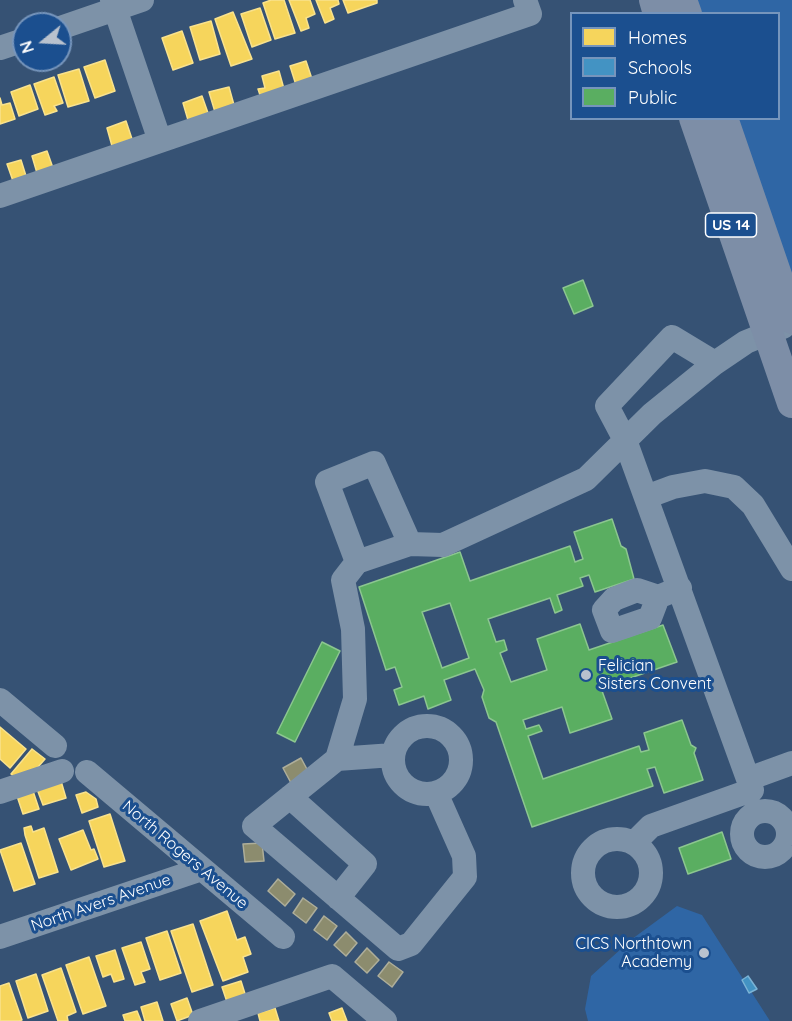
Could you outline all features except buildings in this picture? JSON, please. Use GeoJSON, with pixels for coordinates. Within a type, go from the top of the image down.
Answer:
{"type":"FeatureCollection","features":[{"type":"Feature","properties":{"kind":"main road","name":"US 14"},"geometry":{"type":"LineString","coordinates":[[695,120],[784,325]]}},
{"type":"Feature","properties":{"kind":"main road","name":"US 14"},"geometry":{"type":"LineString","coordinates":[[724,120],[784,325],[792,403]]}},
{"type":"Feature","properties":{"kind":"street"},"geometry":{"type":"LineString","coordinates":[[72,23],[113,4],[142,0]]}},
{"type":"Feature","properties":{"kind":"street"},"geometry":{"type":"LineString","coordinates":[[0,196],[530,14],[525,0]]}},
{"type":"Feature","properties":{"kind":"street"},"geometry":{"type":"LineString","coordinates":[[113,4],[160,141]]}},
{"type":"Feature","properties":{"kind":"street"},"geometry":{"type":"LineString","coordinates":[[436,793],[464,856],[465,877],[411,944],[398,949],[254,826],[337,759],[355,699],[353,629],[343,580],[357,562],[410,544],[442,545],[520,512],[586,479],[652,414],[714,363],[784,325]]}},
{"type":"Feature","properties":{"kind":"street"},"geometry":{"type":"LineString","coordinates":[[714,363],[672,337],[607,405],[625,440],[646,497],[669,593],[753,793]]}},
{"type":"Feature","properties":{"kind":"street"},"geometry":{"type":"LineString","coordinates":[[357,562],[327,482],[374,463],[410,544]]}},
{"type":"Feature","properties":{"kind":"street"},"geometry":{"type":"LineString","coordinates":[[646,497],[673,487],[705,481],[734,487],[753,505],[792,569]]}},
{"type":"Feature","properties":{"kind":"street"},"geometry":{"type":"LineString","coordinates":[[0,700],[56,746]]}},
{"type":"Feature","properties":{"kind":"street"},"geometry":{"type":"LineString","coordinates":[[417,727],[436,727],[452,738],[460,755],[460,765],[452,783],[436,793],[417,793],[408,789],[396,774],[393,755],[401,738],[417,727]]}},
{"type":"Feature","properties":{"kind":"street"},"geometry":{"type":"LineString","coordinates":[[337,759],[393,755]]}},
{"type":"Feature","properties":{"kind":"street"},"geometry":{"type":"LineString","coordinates":[[634,843],[651,826],[753,793],[792,763]]}},
{"type":"Feature","properties":{"kind":"street"},"geometry":{"type":"LineString","coordinates":[[0,792],[62,771]]}},
{"type":"Feature","properties":{"kind":"street","name":"North Rogers Avenue"},"geometry":{"type":"LineString","coordinates":[[87,772],[282,937]]}},
{"type":"Feature","properties":{"kind":"street"},"geometry":{"type":"LineString","coordinates":[[290,797],[365,864],[338,898]]}},
{"type":"Feature","properties":{"kind":"street","name":"North Avers Avenue"},"geometry":{"type":"LineString","coordinates":[[0,937],[202,868]]}},
{"type":"Feature","properties":{"kind":"street"},"geometry":{"type":"LineString","coordinates":[[200,1021],[332,976],[385,1021]]}},
{"type":"Feature","properties":{"kind":"shaded area"},"geometry":{"type":"Polygon","coordinates":[[[695,0],[792,0],[792,280],[736,120],[780,120],[780,12],[700,12],[695,0]]]}},
{"type":"Feature","properties":{"kind":"shaded area","name":"CICS Northtown Academy"},"geometry":{"type":"Polygon","coordinates":[[[677,906],[702,915],[770,1021],[588,1021],[585,1009],[591,976],[632,939],[677,906]]]}},
{"type":"Feature","properties":{"kind":"place","name":"Felician Sisters Convent"},"geometry":{"type":"Point","coordinates":[586,675]}},
{"type":"Feature","properties":{"kind":"place","name":"CICS Northtown Academy"},"geometry":{"type":"Point","coordinates":[704,953]}}]}
